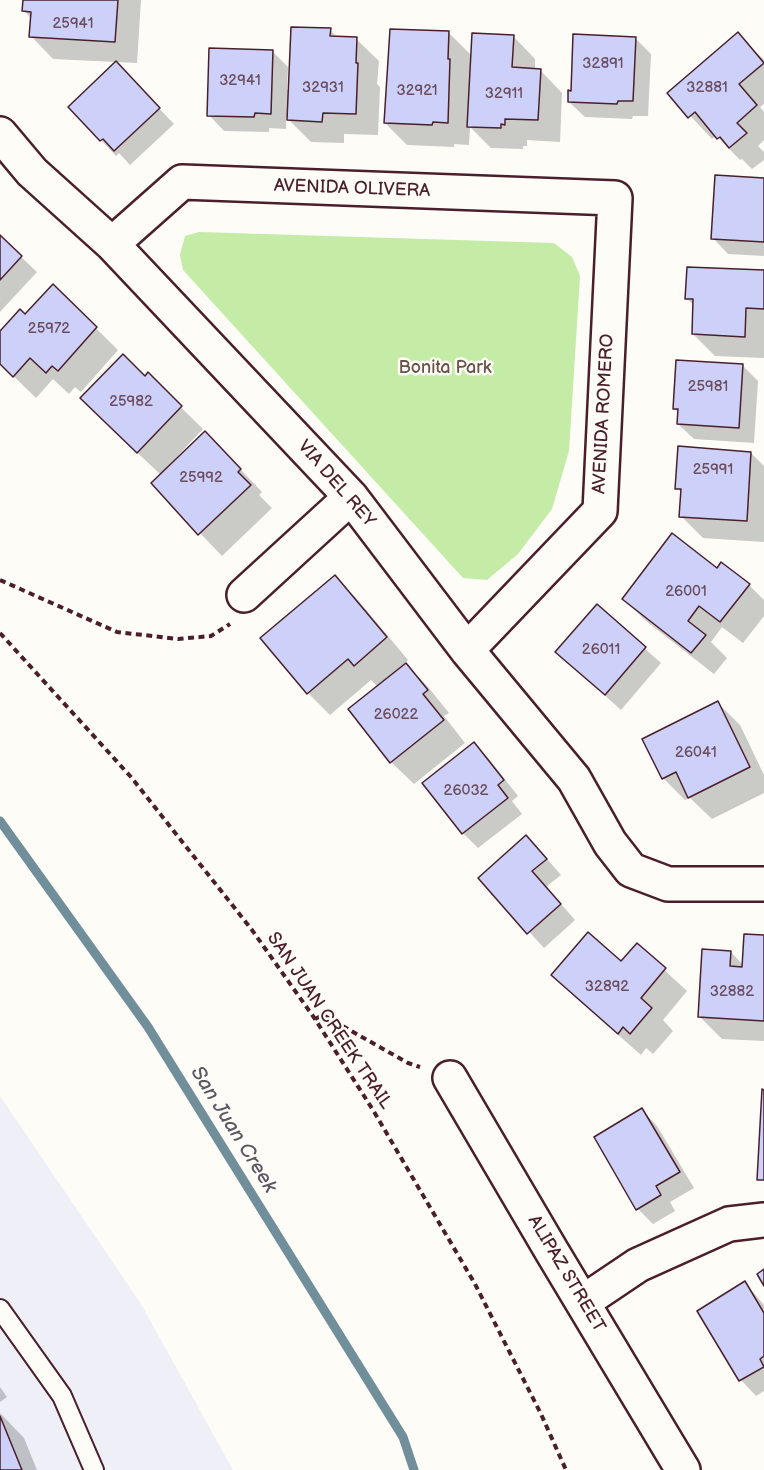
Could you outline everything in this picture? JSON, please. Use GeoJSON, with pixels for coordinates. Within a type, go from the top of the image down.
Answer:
{"type":"FeatureCollection","features":[{"type":"Feature","properties":{"kind":"street","name":"VIA DEL REY"},"geometry":{"type":"LineString","coordinates":[[0,134],[32,172],[112,244],[351,497],[467,650],[574,779],[610,843],[630,870],[668,884],[764,884]]}},
{"type":"Feature","properties":{"kind":"street","name":"AVENIDA OLIVERA"},"geometry":{"type":"LineString","coordinates":[[112,244],[182,182],[615,198]]}},
{"type":"Feature","properties":{"kind":"street","name":"AVENIDA ROMERO"},"geometry":{"type":"LineString","coordinates":[[467,650],[600,511],[615,198]]}},
{"type":"Feature","properties":{"kind":"street"},"geometry":{"type":"LineString","coordinates":[[244,595],[351,497]]}},
{"type":"Feature","properties":{"kind":"street","name":"ALIPAZ STREET"},"geometry":{"type":"LineString","coordinates":[[450,1078],[683,1470]]}},
{"type":"Feature","properties":{"kind":"street"},"geometry":{"type":"LineString","coordinates":[[583,1302],[638,1265],[729,1224],[764,1220]]}},
{"type":"Feature","properties":{"kind":"lane"},"geometry":{"type":"LineString","coordinates":[[0,1309],[62,1396],[94,1470]]}},
{"type":"Feature","properties":{"kind":"path"},"geometry":{"type":"LineString","coordinates":[[0,580],[117,633],[178,639],[211,636],[243,616],[244,595]]}},
{"type":"Feature","properties":{"kind":"path","name":"SAN JUAN CREEK TRAIL"},"geometry":{"type":"LineString","coordinates":[[0,633],[131,777],[252,930],[315,1019],[373,1110],[475,1284],[541,1414],[566,1470]]}},
{"type":"Feature","properties":{"kind":"path"},"geometry":{"type":"LineString","coordinates":[[315,1019],[323,1015],[408,1063],[450,1078]]}},
{"type":"Feature","properties":{"kind":"shaded area"},"geometry":{"type":"Polygon","coordinates":[[[0,1096],[141,1304],[233,1470],[0,1470],[0,1096]]]}},
{"type":"Feature","properties":{"kind":"green space","name":"Bonita Park"},"geometry":{"type":"Polygon","coordinates":[[[199,232],[554,243],[572,257],[580,276],[569,451],[552,509],[518,554],[487,580],[463,578],[183,270],[180,255],[185,236],[199,232]]]}},
{"type":"Feature","properties":{"kind":"building"},"geometry":{"type":"Polygon","coordinates":[[[23,0],[118,0],[115,42],[29,37],[31,12],[22,11],[23,0]]]}},
{"type":"Feature","properties":{"kind":"building"},"geometry":{"type":"Polygon","coordinates":[[[291,27],[331,28],[330,36],[357,37],[356,114],[323,113],[322,122],[287,120],[291,27]]]}},
{"type":"Feature","properties":{"kind":"building"},"geometry":{"type":"Polygon","coordinates":[[[390,29],[449,31],[448,123],[433,122],[432,125],[384,123],[390,29]]]}},
{"type":"Feature","properties":{"kind":"building"},"geometry":{"type":"Polygon","coordinates":[[[738,32],[764,63],[739,84],[757,105],[737,123],[747,133],[729,148],[720,137],[717,139],[695,112],[688,118],[667,93],[738,32]]]}},
{"type":"Feature","properties":{"kind":"building"},"geometry":{"type":"Polygon","coordinates":[[[472,33],[514,35],[512,67],[541,69],[538,120],[505,119],[505,125],[501,124],[501,128],[467,127],[472,33]]]}},
{"type":"Feature","properties":{"kind":"building"},"geometry":{"type":"Polygon","coordinates":[[[573,34],[636,37],[633,101],[618,101],[617,104],[568,102],[568,90],[571,91],[573,34]]]}},
{"type":"Feature","properties":{"kind":"building"},"geometry":{"type":"Polygon","coordinates":[[[209,48],[273,50],[271,114],[255,113],[254,117],[207,116],[209,48]]]}},
{"type":"Feature","properties":{"kind":"building"},"geometry":{"type":"Polygon","coordinates":[[[116,61],[160,108],[114,151],[103,139],[100,141],[68,107],[116,61]]]}},
{"type":"Feature","properties":{"kind":"building"},"geometry":{"type":"Polygon","coordinates":[[[715,175],[764,178],[764,242],[711,239],[715,175]]]}},
{"type":"Feature","properties":{"kind":"building"},"geometry":{"type":"Polygon","coordinates":[[[0,235],[22,256],[0,280],[0,235]]]}},
{"type":"Feature","properties":{"kind":"building"},"geometry":{"type":"Polygon","coordinates":[[[687,267],[764,270],[764,309],[746,308],[745,337],[692,334],[693,299],[685,299],[687,267]]]}},
{"type":"Feature","properties":{"kind":"building"},"geometry":{"type":"Polygon","coordinates":[[[53,284],[97,327],[58,371],[52,366],[46,373],[30,358],[13,377],[0,364],[0,331],[20,309],[25,314],[53,284]]]}},
{"type":"Feature","properties":{"kind":"building"},"geometry":{"type":"Polygon","coordinates":[[[123,354],[145,376],[148,372],[182,406],[137,453],[80,398],[123,354]]]}},
{"type":"Feature","properties":{"kind":"building"},"geometry":{"type":"Polygon","coordinates":[[[676,360],[743,364],[739,428],[677,424],[678,409],[673,409],[676,360]]]}},
{"type":"Feature","properties":{"kind":"building"},"geometry":{"type":"Polygon","coordinates":[[[205,431],[241,469],[238,472],[251,485],[198,535],[151,483],[205,431]]]}},
{"type":"Feature","properties":{"kind":"building"},"geometry":{"type":"Polygon","coordinates":[[[678,446],[751,452],[747,521],[679,517],[681,489],[675,489],[678,446]]]}},
{"type":"Feature","properties":{"kind":"building"},"geometry":{"type":"Polygon","coordinates":[[[672,533],[717,568],[721,562],[750,584],[720,622],[699,606],[688,621],[706,635],[691,653],[622,599],[672,533]]]}},
{"type":"Feature","properties":{"kind":"building"},"geometry":{"type":"Polygon","coordinates":[[[335,575],[387,637],[354,666],[348,659],[307,694],[260,638],[335,575]]]}},
{"type":"Feature","properties":{"kind":"building"},"geometry":{"type":"Polygon","coordinates":[[[597,604],[646,647],[605,695],[555,652],[597,604]]]}},
{"type":"Feature","properties":{"kind":"building"},"geometry":{"type":"Polygon","coordinates":[[[406,663],[428,690],[423,694],[444,720],[390,763],[348,709],[406,663]]]}},
{"type":"Feature","properties":{"kind":"building"},"geometry":{"type":"Polygon","coordinates":[[[718,701],[750,767],[688,798],[676,772],[662,779],[642,739],[718,701]]]}},
{"type":"Feature","properties":{"kind":"building"},"geometry":{"type":"Polygon","coordinates":[[[474,742],[504,780],[498,785],[508,798],[462,834],[422,783],[474,742]]]}},
{"type":"Feature","properties":{"kind":"building"},"geometry":{"type":"Polygon","coordinates":[[[526,835],[547,859],[532,871],[561,904],[527,934],[478,878],[526,835]]]}},
{"type":"Feature","properties":{"kind":"building"},"geometry":{"type":"Polygon","coordinates":[[[588,932],[621,961],[637,943],[666,968],[641,998],[652,1008],[630,1034],[623,1027],[618,1034],[551,975],[588,932]]]}},
{"type":"Feature","properties":{"kind":"building"},"geometry":{"type":"Polygon","coordinates":[[[744,934],[764,935],[764,1021],[698,1017],[702,949],[731,951],[730,966],[742,967],[744,934]]]}},
{"type":"Feature","properties":{"kind":"building"},"geometry":{"type":"Polygon","coordinates":[[[762,1089],[764,1090],[764,1180],[757,1180],[762,1089]]]}},
{"type":"Feature","properties":{"kind":"building"},"geometry":{"type":"Polygon","coordinates":[[[642,1108],[680,1172],[656,1186],[661,1195],[636,1210],[594,1137],[642,1108]]]}},
{"type":"Feature","properties":{"kind":"building"},"geometry":{"type":"Polygon","coordinates":[[[764,1269],[764,1286],[757,1274],[764,1269]]]}},
{"type":"Feature","properties":{"kind":"building"},"geometry":{"type":"Polygon","coordinates":[[[745,1281],[764,1313],[764,1356],[760,1359],[764,1367],[739,1381],[697,1311],[745,1281]]]}},
{"type":"Feature","properties":{"kind":"building"},"geometry":{"type":"Polygon","coordinates":[[[0,1416],[22,1470],[0,1470],[0,1416]]]}},
{"type":"Feature","properties":{"kind":"waterway","name":"San Juan Creek"},"geometry":{"type":"LineString","coordinates":[[0,821],[148,1027],[403,1437],[414,1470]]}}]}
